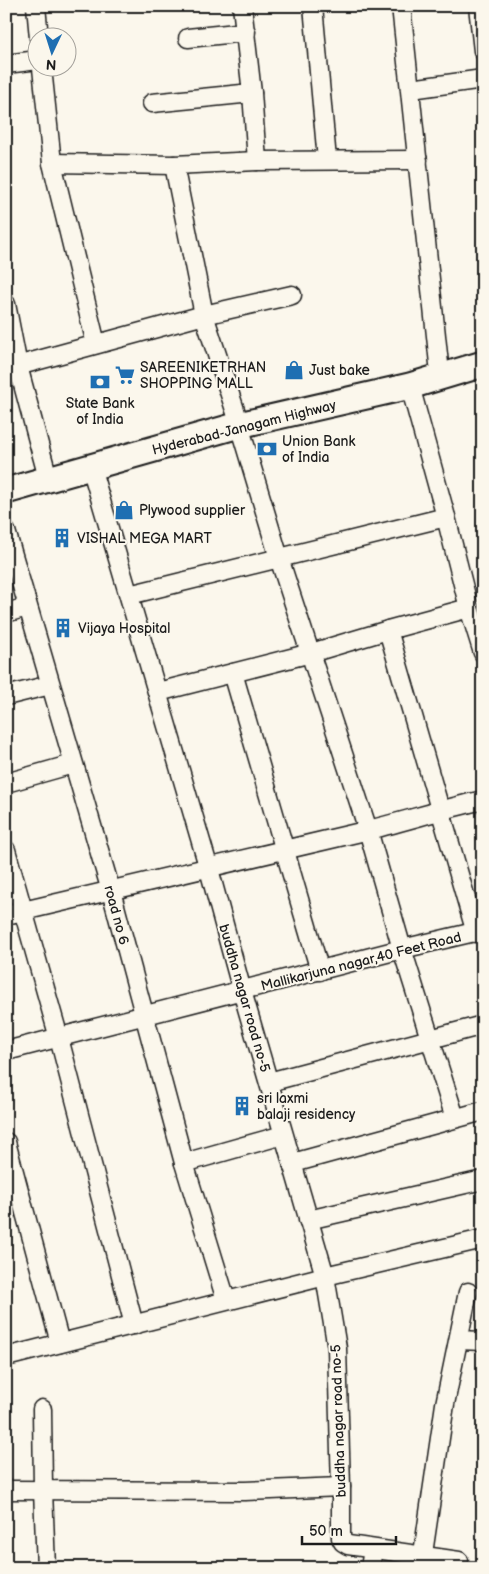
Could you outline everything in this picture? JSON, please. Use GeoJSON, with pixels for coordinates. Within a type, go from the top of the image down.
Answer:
{"type":"FeatureCollection","features":[{"type":"Feature","properties":{"kind":"highway","name":"Hyderabad-Janagam Highway"},"geometry":{"type":"LineString","coordinates":[[6,491],[91,467],[238,421],[483,352]]}},
{"type":"Feature","properties":{"kind":"highway","name":"Hyderabad-Janagam Highway"},"geometry":{"type":"LineString","coordinates":[[6,477],[238,421],[410,386],[483,364]]}},
{"type":"Feature","properties":{"kind":"street"},"geometry":{"type":"LineString","coordinates":[[36,6],[38,28]]}},
{"type":"Feature","properties":{"kind":"street"},"geometry":{"type":"LineString","coordinates":[[242,6],[252,93],[257,161]]}},
{"type":"Feature","properties":{"kind":"street"},"geometry":{"type":"LineString","coordinates":[[313,6],[327,160]]}},
{"type":"Feature","properties":{"kind":"street"},"geometry":{"type":"LineString","coordinates":[[401,6],[439,364]]}},
{"type":"Feature","properties":{"kind":"street"},"geometry":{"type":"LineString","coordinates":[[478,6],[483,51]]}},
{"type":"Feature","properties":{"kind":"street"},"geometry":{"type":"LineString","coordinates":[[188,38],[246,32]]}},
{"type":"Feature","properties":{"kind":"street"},"geometry":{"type":"LineString","coordinates":[[6,64],[28,61]]}},
{"type":"Feature","properties":{"kind":"street"},"geometry":{"type":"LineString","coordinates":[[43,78],[52,163],[96,344]]}},
{"type":"Feature","properties":{"kind":"street"},"geometry":{"type":"LineString","coordinates":[[411,89],[483,79]]}},
{"type":"Feature","properties":{"kind":"street"},"geometry":{"type":"LineString","coordinates":[[152,103],[252,93]]}},
{"type":"Feature","properties":{"kind":"street"},"geometry":{"type":"LineString","coordinates":[[52,163],[174,164],[257,161],[418,160]]}},
{"type":"Feature","properties":{"kind":"street"},"geometry":{"type":"LineString","coordinates":[[174,164],[204,315],[279,558],[368,830],[429,1039],[455,1118]]}},
{"type":"Feature","properties":{"kind":"street"},"geometry":{"type":"LineString","coordinates":[[12,368],[204,315],[292,295]]}},
{"type":"Feature","properties":{"kind":"street"},"geometry":{"type":"LineString","coordinates":[[6,304],[12,368],[45,467]]}},
{"type":"Feature","properties":{"kind":"street"},"geometry":{"type":"LineString","coordinates":[[410,386],[469,608],[483,653]]}},
{"type":"Feature","properties":{"kind":"street","name":"buddha nagar road no-5"},"geometry":{"type":"LineString","coordinates":[[91,467],[210,869],[242,991],[325,1276],[337,1348],[341,1538],[348,1545],[373,1549]]}},
{"type":"Feature","properties":{"kind":"street"},"geometry":{"type":"LineString","coordinates":[[129,595],[446,517]]}},
{"type":"Feature","properties":{"kind":"street","name":"road no 6"},"geometry":{"type":"LineString","coordinates":[[6,531],[111,891],[184,1163],[226,1300]]}},
{"type":"Feature","properties":{"kind":"street"},"geometry":{"type":"LineString","coordinates":[[6,613],[27,607]]}},
{"type":"Feature","properties":{"kind":"street"},"geometry":{"type":"LineString","coordinates":[[158,692],[311,653],[469,608]]}},
{"type":"Feature","properties":{"kind":"street"},"geometry":{"type":"LineString","coordinates":[[388,630],[440,810],[479,932]]}},
{"type":"Feature","properties":{"kind":"street"},"geometry":{"type":"LineString","coordinates":[[233,673],[320,971]]}},
{"type":"Feature","properties":{"kind":"street"},"geometry":{"type":"LineString","coordinates":[[6,696],[50,685]]}},
{"type":"Feature","properties":{"kind":"street"},"geometry":{"type":"LineString","coordinates":[[6,783],[73,764]]}},
{"type":"Feature","properties":{"kind":"street"},"geometry":{"type":"LineString","coordinates":[[6,915],[210,869],[483,800]]}},
{"type":"Feature","properties":{"kind":"street"},"geometry":{"type":"LineString","coordinates":[[6,850],[59,1038],[134,1325]]}},
{"type":"Feature","properties":{"kind":"street","name":"Mallikarjuna nagar,40 Feet Road"},"geometry":{"type":"LineString","coordinates":[[6,1051],[402,949],[479,932]]}},
{"type":"Feature","properties":{"kind":"street"},"geometry":{"type":"LineString","coordinates":[[269,1082],[483,1026]]}},
{"type":"Feature","properties":{"kind":"street"},"geometry":{"type":"LineString","coordinates":[[293,1164],[483,1110]]}},
{"type":"Feature","properties":{"kind":"street"},"geometry":{"type":"LineString","coordinates":[[184,1163],[283,1135]]}},
{"type":"Feature","properties":{"kind":"street"},"geometry":{"type":"LineString","coordinates":[[6,1142],[60,1343]]}},
{"type":"Feature","properties":{"kind":"street"},"geometry":{"type":"LineString","coordinates":[[308,1220],[483,1180]]}},
{"type":"Feature","properties":{"kind":"street"},"geometry":{"type":"LineString","coordinates":[[6,1357],[226,1300],[483,1239]]}},
{"type":"Feature","properties":{"kind":"street"},"geometry":{"type":"LineString","coordinates":[[422,1562],[445,1404],[468,1292]]}},
{"type":"Feature","properties":{"kind":"street"},"geometry":{"type":"LineString","coordinates":[[459,1340],[483,1341]]}},
{"type":"Feature","properties":{"kind":"street"},"geometry":{"type":"LineString","coordinates":[[42,1409],[46,1568]]}},
{"type":"Feature","properties":{"kind":"street"},"geometry":{"type":"LineString","coordinates":[[6,1490],[245,1490],[341,1487]]}},
{"type":"Feature","properties":{"kind":"street"},"geometry":{"type":"LineString","coordinates":[[370,1568],[373,1549],[422,1562],[459,1561]]}},
{"type":"Feature","properties":{"kind":"place","name":"Just bake"},"geometry":{"type":"Point","coordinates":[294,370]}},
{"type":"Feature","properties":{"kind":"place","name":"SAREENIKETRHAN SHOPPING MALL"},"geometry":{"type":"Point","coordinates":[125,375]}},
{"type":"Feature","properties":{"kind":"place","name":"State Bank of India"},"geometry":{"type":"Point","coordinates":[100,382]}},
{"type":"Feature","properties":{"kind":"place","name":"Union Bank of India"},"geometry":{"type":"Point","coordinates":[267,449]}},
{"type":"Feature","properties":{"kind":"place","name":"Plywood supplier"},"geometry":{"type":"Point","coordinates":[124,510]}},
{"type":"Feature","properties":{"kind":"place","name":"VISHAL MEGA MART"},"geometry":{"type":"Point","coordinates":[62,538]}},
{"type":"Feature","properties":{"kind":"place","name":"Vijaya Hospital"},"geometry":{"type":"Point","coordinates":[63,628]}},
{"type":"Feature","properties":{"kind":"place","name":"sri laxmi balaji residency"},"geometry":{"type":"Point","coordinates":[242,1106]}}]}
